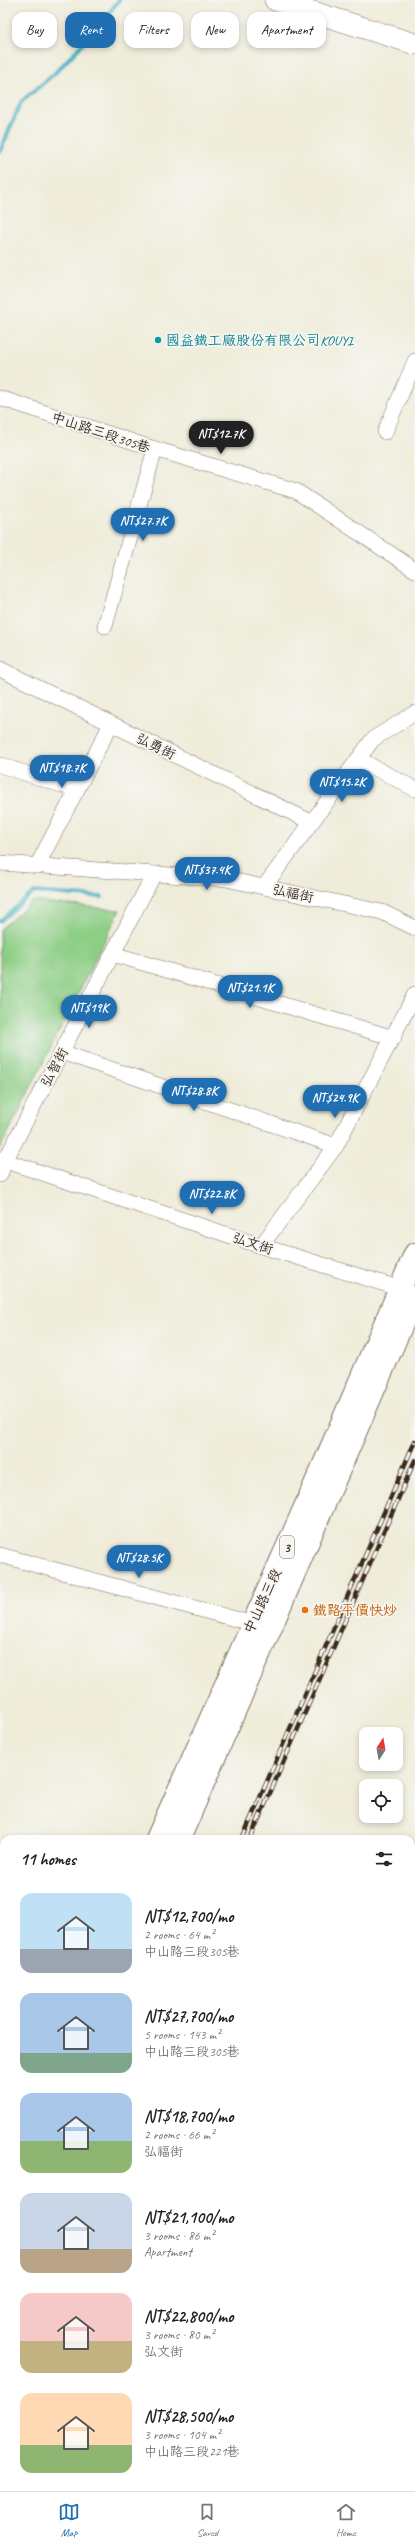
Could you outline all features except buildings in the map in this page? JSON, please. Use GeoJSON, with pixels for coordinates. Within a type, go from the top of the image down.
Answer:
{"type":"FeatureCollection","features":[{"type":"Feature","properties":{"kind":"main road","name":"中山路三段"},"geometry":{"type":"LineString","coordinates":[[159,1835],[261,1626],[410,1292],[415,1254]]}},
{"type":"Feature","properties":{"kind":"main road","name":"中山路三段"},"geometry":{"type":"LineString","coordinates":[[181,1835],[261,1626]]}},
{"type":"Feature","properties":{"kind":"street"},"geometry":{"type":"LineString","coordinates":[[275,0],[415,44]]}},
{"type":"Feature","properties":{"kind":"street"},"geometry":{"type":"LineString","coordinates":[[384,432],[415,361]]}},
{"type":"Feature","properties":{"kind":"street","name":"中山路三段305巷"},"geometry":{"type":"LineString","coordinates":[[0,398],[155,449],[296,491],[415,570]]}},
{"type":"Feature","properties":{"kind":"street"},"geometry":{"type":"LineString","coordinates":[[105,626],[155,449]]}},
{"type":"Feature","properties":{"kind":"street","name":"弘勇街"},"geometry":{"type":"LineString","coordinates":[[0,669],[311,822]]}},
{"type":"Feature","properties":{"kind":"street"},"geometry":{"type":"LineString","coordinates":[[264,888],[373,739],[415,713]]}},
{"type":"Feature","properties":{"kind":"street"},"geometry":{"type":"LineString","coordinates":[[37,866],[111,724]]}},
{"type":"Feature","properties":{"kind":"street"},"geometry":{"type":"LineString","coordinates":[[358,759],[415,790]]}},
{"type":"Feature","properties":{"kind":"street"},"geometry":{"type":"LineString","coordinates":[[0,765],[77,790]]}},
{"type":"Feature","properties":{"kind":"street","name":"弘福街"},"geometry":{"type":"LineString","coordinates":[[0,863],[226,879],[382,912],[415,928]]}},
{"type":"Feature","properties":{"kind":"street","name":"弘智街"},"geometry":{"type":"LineString","coordinates":[[0,1175],[2,1160],[61,1052],[154,874]]}},
{"type":"Feature","properties":{"kind":"street"},"geometry":{"type":"LineString","coordinates":[[113,954],[394,1038]]}},
{"type":"Feature","properties":{"kind":"street"},"geometry":{"type":"LineString","coordinates":[[261,1246],[336,1146],[394,1038],[415,994]]}},
{"type":"Feature","properties":{"kind":"street"},"geometry":{"type":"LineString","coordinates":[[61,1052],[336,1146]]}},
{"type":"Feature","properties":{"kind":"street","name":"弘文街"},"geometry":{"type":"LineString","coordinates":[[2,1160],[261,1246],[410,1292]]}},
{"type":"Feature","properties":{"kind":"street"},"geometry":{"type":"LineString","coordinates":[[0,1555],[261,1626]]}},
{"type":"Feature","properties":{"kind":"green space"},"geometry":{"type":"Polygon","coordinates":[[[33,901],[120,910],[0,1149],[0,929],[33,901]]]}},
{"type":"Feature","properties":{"kind":"waterway"},"geometry":{"type":"LineString","coordinates":[[0,152],[21,102],[54,74],[95,31],[119,0]]}},
{"type":"Feature","properties":{"kind":"waterway"},"geometry":{"type":"LineString","coordinates":[[0,921],[34,892],[102,897]]}},
{"type":"Feature","properties":{"kind":"railway"},"geometry":{"type":"LineString","coordinates":[[244,1835],[415,1441]]}},
{"type":"Feature","properties":{"kind":"railway"},"geometry":{"type":"LineString","coordinates":[[252,1835],[415,1460]]}},
{"type":"Feature","properties":{"kind":"place","name":"國益鐵工廠股份有限公司KOUYI"},"geometry":{"type":"Point","coordinates":[158,340]}},
{"type":"Feature","properties":{"kind":"place","name":"鐵路平價快炒"},"geometry":{"type":"Point","coordinates":[305,1610]}}]}
